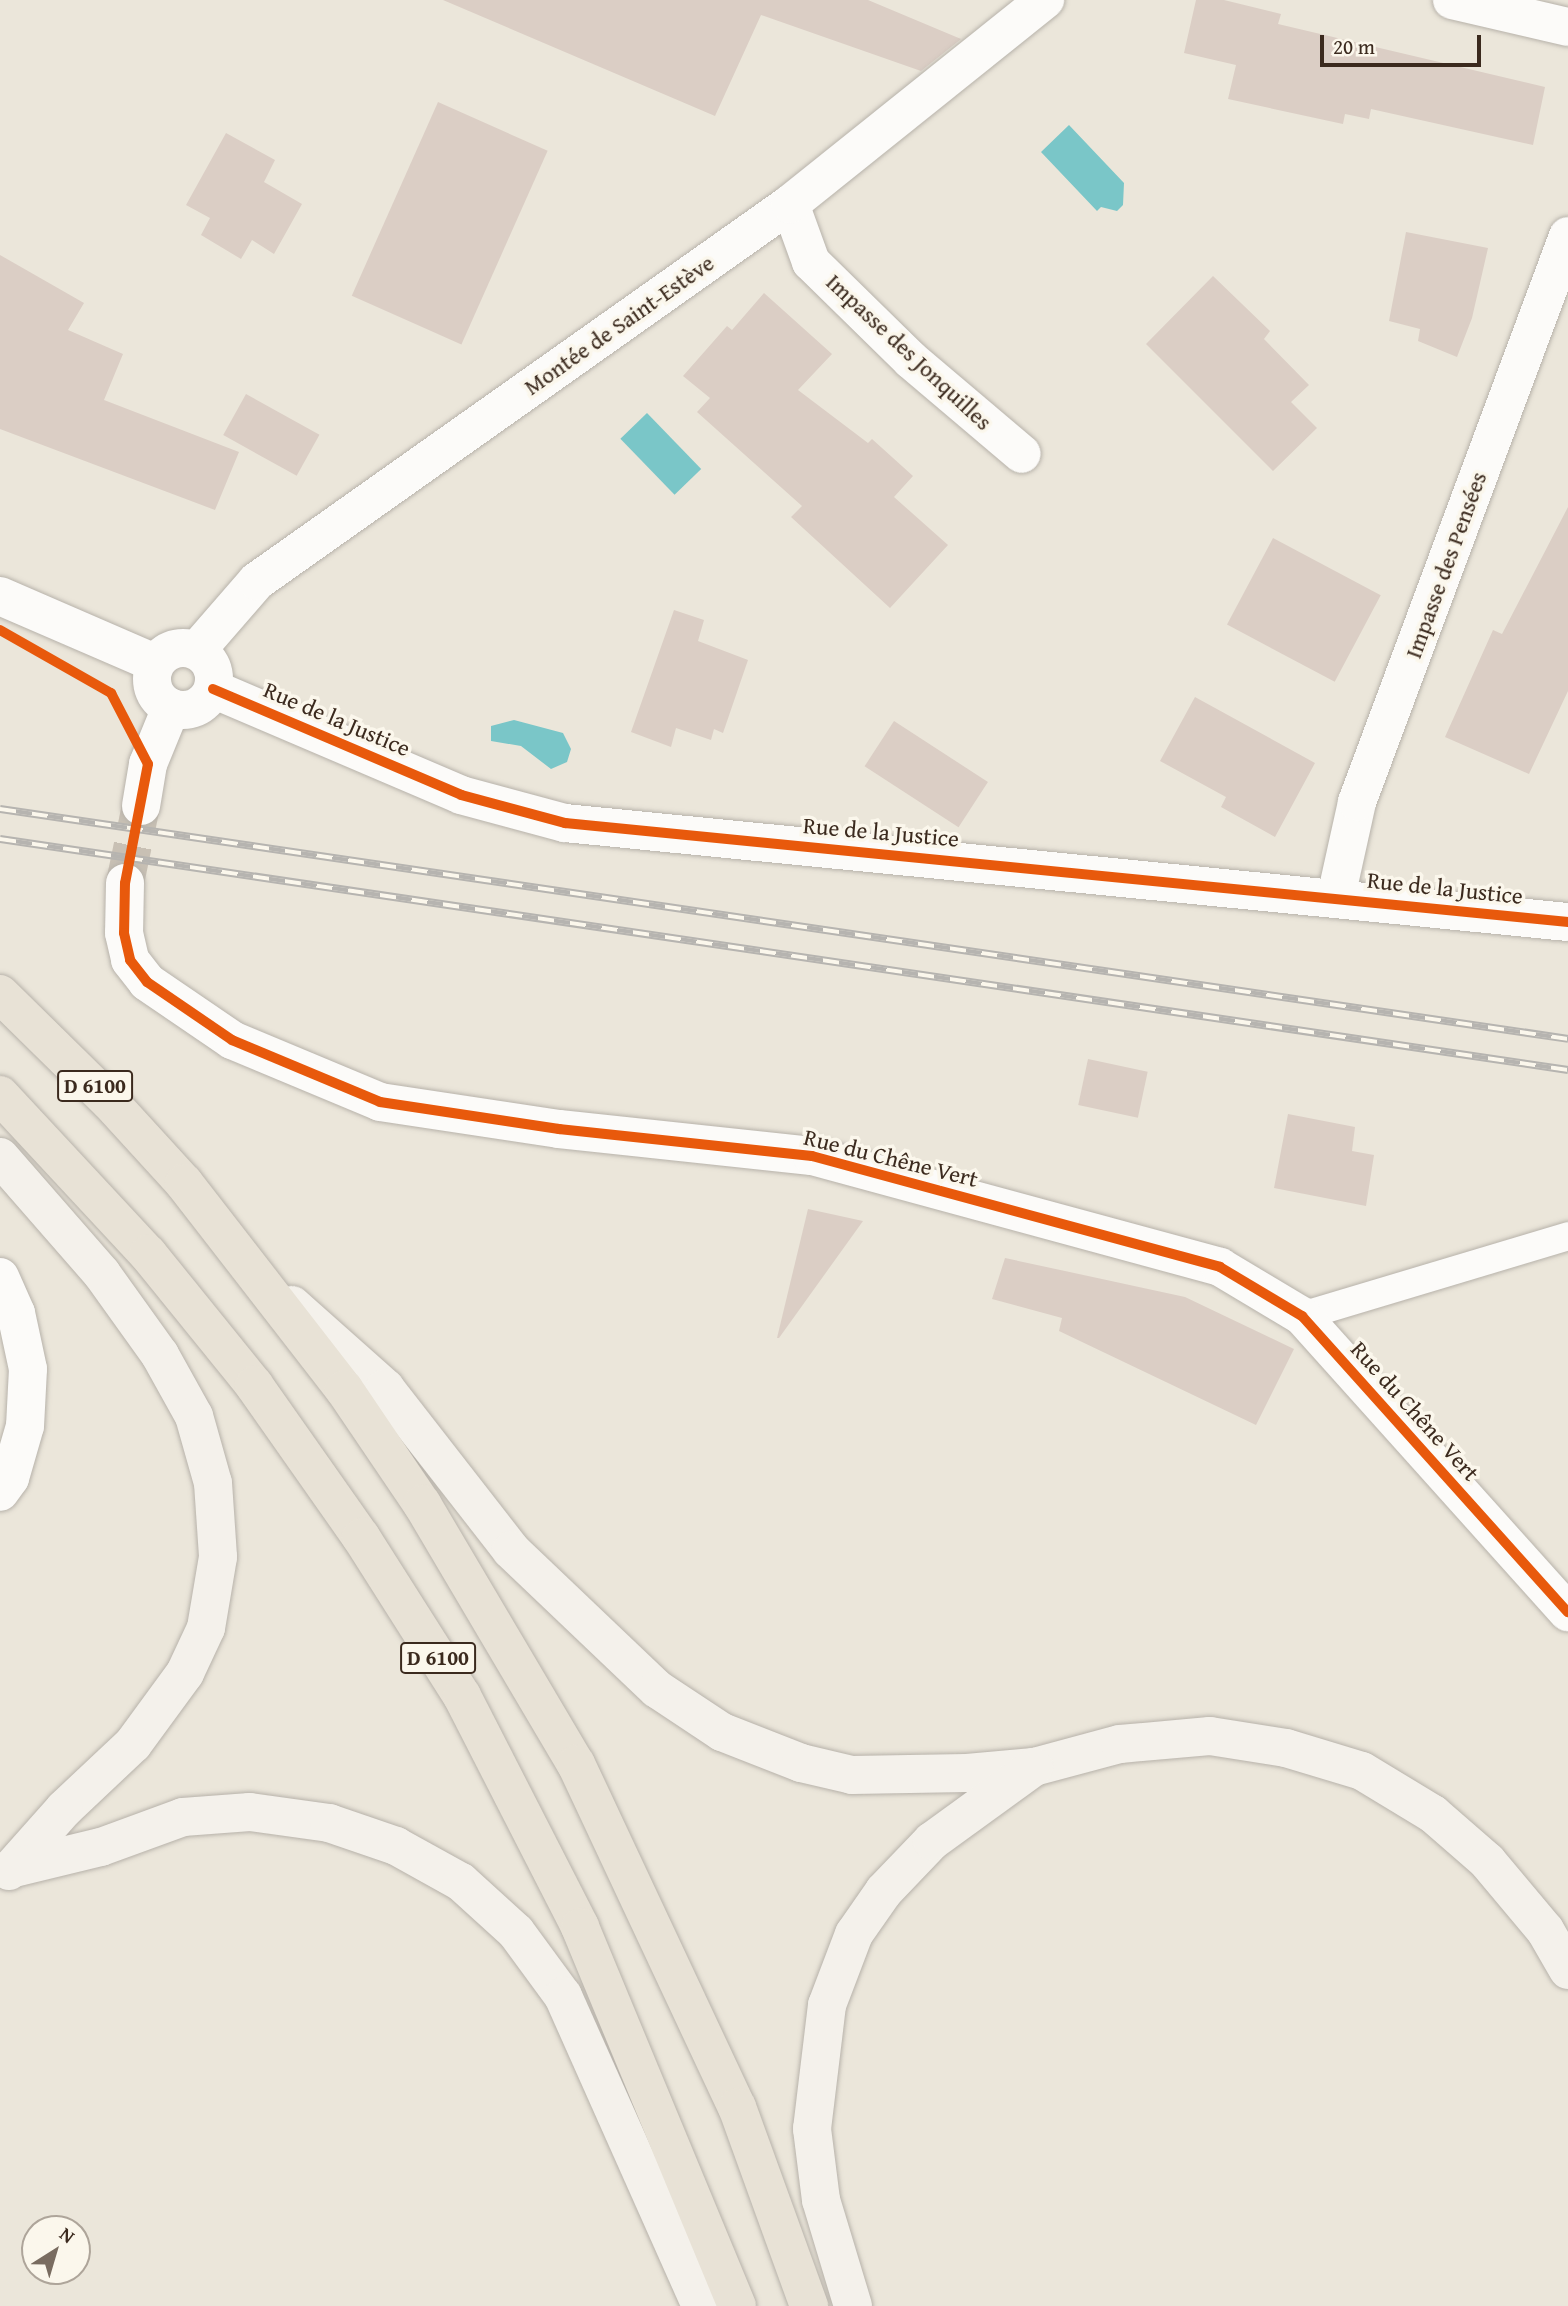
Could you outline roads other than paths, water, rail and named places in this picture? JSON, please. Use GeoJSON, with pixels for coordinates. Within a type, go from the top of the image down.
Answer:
{"type":"FeatureCollection","features":[{"type":"Feature","properties":{"kind":"main road","name":"D 6100"},"geometry":{"type":"LineString","coordinates":[[0,994],[119,1112],[184,1183],[344,1389],[422,1504],[576,1764],[737,2107],[809,2306]]}},
{"type":"Feature","properties":{"kind":"main road","name":"D 6100"},"geometry":{"type":"LineString","coordinates":[[0,1095],[148,1254],[254,1385],[361,1537],[462,1696],[580,1927],[737,2306]]}},
{"type":"Feature","properties":{"kind":"main road"},"geometry":{"type":"LineString","coordinates":[[0,1157],[102,1274],[160,1354],[194,1416],[213,1483],[218,1557],[206,1628],[185,1673],[133,1744],[64,1809],[7,1873]]}},
{"type":"Feature","properties":{"kind":"main road"},"geometry":{"type":"LineString","coordinates":[[254,1272],[385,1388],[511,1550],[657,1689],[722,1732],[801,1763],[852,1775],[967,1773],[1034,1767],[1120,1744],[1210,1736],[1286,1748],[1362,1770],[1433,1814],[1487,1861],[1545,1930],[1568,1970]]}},
{"type":"Feature","properties":{"kind":"main road"},"geometry":{"type":"LineString","coordinates":[[853,2306],[821,2200],[812,2129],[827,2005],[854,1934],[884,1891],[932,1841],[1034,1767]]}},
{"type":"Feature","properties":{"kind":"main road"},"geometry":{"type":"LineString","coordinates":[[7,1873],[101,1847],[183,1817],[250,1812],[329,1823],[396,1846],[461,1882],[516,1932],[563,1996],[701,2306]]}},
{"type":"Feature","properties":{"kind":"street","name":"Montée de Saint-Estève"},"geometry":{"type":"LineString","coordinates":[[197,650],[257,581],[790,204],[1045,0]]}},
{"type":"Feature","properties":{"kind":"street"},"geometry":{"type":"LineString","coordinates":[[1452,0],[1568,27]]}},
{"type":"Feature","properties":{"kind":"street","name":"Impasse des Jonquilles"},"geometry":{"type":"LineString","coordinates":[[790,204],[811,262],[911,360],[1021,454]]}},
{"type":"Feature","properties":{"kind":"street","name":"Impasse des Pensées"},"geometry":{"type":"LineString","coordinates":[[1336,897],[1357,802],[1568,236]]}},
{"type":"Feature","properties":{"kind":"street"},"geometry":{"type":"LineString","coordinates":[[0,596],[155,663]]}},
{"type":"Feature","properties":{"kind":"street"},"geometry":{"type":"LineString","coordinates":[[173,648],[197,650],[209,660],[214,674],[213,689],[193,709],[171,708],[154,692],[150,678],[155,663],[173,648]]}},
{"type":"Feature","properties":{"kind":"street","name":"Rue de la Justice"},"geometry":{"type":"LineString","coordinates":[[213,689],[461,795],[565,823],[1568,922]]}},
{"type":"Feature","properties":{"kind":"street"},"geometry":{"type":"LineString","coordinates":[[141,806],[148,764],[171,708]]}},
{"type":"Feature","properties":{"kind":"street","name":"Rue du Chêne Vert"},"geometry":{"type":"LineString","coordinates":[[125,883],[124,933],[130,960],[147,982],[232,1040],[380,1102],[559,1129],[811,1156],[1220,1268],[1302,1316],[1568,1612]]}},
{"type":"Feature","properties":{"kind":"street"},"geometry":{"type":"LineString","coordinates":[[0,1277],[16,1313],[27,1369],[25,1426],[10,1478],[0,1492]]}},
{"type":"Feature","properties":{"kind":"lane"},"geometry":{"type":"LineString","coordinates":[[1302,1316],[1568,1236]]}},
{"type":"Feature","properties":{"kind":"water"},"geometry":{"type":"Polygon","coordinates":[[[1069,125],[1124,183],[1123,205],[1117,211],[1101,207],[1097,211],[1041,152],[1069,125]]]}},
{"type":"Feature","properties":{"kind":"water"},"geometry":{"type":"Polygon","coordinates":[[[647,413],[701,469],[675,495],[620,439],[647,413]]]}},
{"type":"Feature","properties":{"kind":"water"},"geometry":{"type":"Polygon","coordinates":[[[514,720],[563,733],[571,749],[567,762],[551,769],[521,746],[491,741],[491,726],[514,720]]]}},
{"type":"Feature","properties":{"kind":"tunnel"},"geometry":{"type":"LineString","coordinates":[[125,883],[141,806]]}},
{"type":"Feature","properties":{"kind":"railway"},"geometry":{"type":"LineString","coordinates":[[0,809],[1568,1039]]}},
{"type":"Feature","properties":{"kind":"railway"},"geometry":{"type":"LineString","coordinates":[[0,839],[1568,1070]]}}]}
